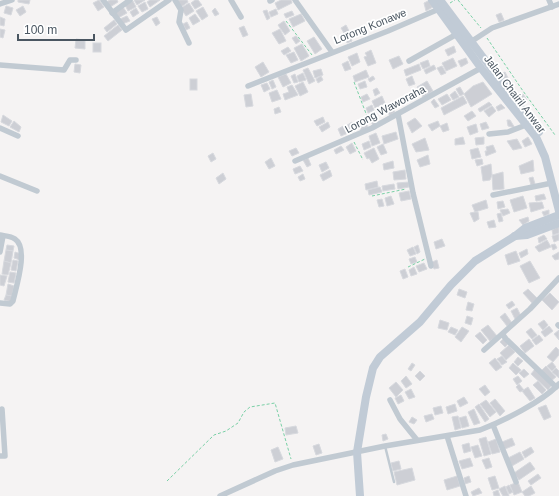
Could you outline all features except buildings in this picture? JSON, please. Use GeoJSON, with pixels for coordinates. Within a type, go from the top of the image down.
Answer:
{"type":"FeatureCollection","features":[{"type":"Feature","properties":{"kind":"main road","name":"Jalan Chairil Anwar"},"geometry":{"type":"LineString","coordinates":[[432,0],[457,34],[468,44],[539,133],[550,155],[559,190]]}},
{"type":"Feature","properties":{"kind":"main road","name":"Jalan Chairil Anwar"},"geometry":{"type":"LineString","coordinates":[[440,0],[468,44],[481,68],[526,125],[543,152],[559,212]]}},
{"type":"Feature","properties":{"kind":"main road"},"geometry":{"type":"LineString","coordinates":[[360,496],[357,452],[366,397],[373,368],[380,357],[420,322],[465,270],[489,251],[515,236],[525,228],[559,215]]}},
{"type":"Feature","properties":{"kind":"main road"},"geometry":{"type":"LineString","coordinates":[[515,236],[527,235],[559,223]]}},
{"type":"Feature","properties":{"kind":"street"},"geometry":{"type":"LineString","coordinates":[[0,4],[12,0]]}},
{"type":"Feature","properties":{"kind":"street"},"geometry":{"type":"LineString","coordinates":[[104,0],[126,30],[169,0]]}},
{"type":"Feature","properties":{"kind":"street"},"geometry":{"type":"LineString","coordinates":[[112,12],[130,0]]}},
{"type":"Feature","properties":{"kind":"street"},"geometry":{"type":"LineString","coordinates":[[176,0],[181,10],[179,22],[189,42]]}},
{"type":"Feature","properties":{"kind":"street"},"geometry":{"type":"LineString","coordinates":[[231,0],[240,17]]}},
{"type":"Feature","properties":{"kind":"street","name":"Lorong Konawe"},"geometry":{"type":"LineString","coordinates":[[295,0],[332,52]]}},
{"type":"Feature","properties":{"kind":"street"},"geometry":{"type":"LineString","coordinates":[[549,0],[552,7]]}},
{"type":"Feature","properties":{"kind":"street"},"geometry":{"type":"LineString","coordinates":[[468,44],[484,32],[559,4]]}},
{"type":"Feature","properties":{"kind":"street","name":"Lorong Konawe"},"geometry":{"type":"LineString","coordinates":[[248,86],[388,31],[439,9]]}},
{"type":"Feature","properties":{"kind":"street"},"geometry":{"type":"LineString","coordinates":[[409,61],[457,34]]}},
{"type":"Feature","properties":{"kind":"street"},"geometry":{"type":"LineString","coordinates":[[0,65],[64,70],[70,60],[76,60]]}},
{"type":"Feature","properties":{"kind":"street","name":"Lorong Waworaha"},"geometry":{"type":"LineString","coordinates":[[295,161],[352,138],[372,128],[481,68]]}},
{"type":"Feature","properties":{"kind":"street"},"geometry":{"type":"LineString","coordinates":[[398,114],[412,188],[431,266]]}},
{"type":"Feature","properties":{"kind":"street"},"geometry":{"type":"LineString","coordinates":[[490,134],[508,132],[526,125]]}},
{"type":"Feature","properties":{"kind":"street"},"geometry":{"type":"LineString","coordinates":[[0,128],[18,136]]}},
{"type":"Feature","properties":{"kind":"street"},"geometry":{"type":"LineString","coordinates":[[0,176],[37,191]]}},
{"type":"Feature","properties":{"kind":"street"},"geometry":{"type":"LineString","coordinates":[[493,195],[552,183]]}},
{"type":"Feature","properties":{"kind":"street"},"geometry":{"type":"LineString","coordinates":[[0,252],[2,235],[17,240],[23,252],[13,301],[10,304],[0,303]]}},
{"type":"Feature","properties":{"kind":"street"},"geometry":{"type":"LineString","coordinates":[[484,350],[503,334],[559,278]]}},
{"type":"Feature","properties":{"kind":"street"},"geometry":{"type":"LineString","coordinates":[[220,496],[274,471],[293,465],[417,440],[469,433],[493,425],[549,394],[558,385],[506,339],[503,334]]}},
{"type":"Feature","properties":{"kind":"street"},"geometry":{"type":"LineString","coordinates":[[390,400],[400,419],[417,440]]}},
{"type":"Feature","properties":{"kind":"street"},"geometry":{"type":"LineString","coordinates":[[0,456],[5,456],[2,409]]}},
{"type":"Feature","properties":{"kind":"street"},"geometry":{"type":"LineString","coordinates":[[493,425],[516,482]]}},
{"type":"Feature","properties":{"kind":"street"},"geometry":{"type":"LineString","coordinates":[[447,436],[466,496]]}},
{"type":"Feature","properties":{"kind":"lane"},"geometry":{"type":"LineString","coordinates":[[385,446],[394,482]]}},
{"type":"Feature","properties":{"kind":"path"},"geometry":{"type":"LineString","coordinates":[[458,0],[484,32],[523,91],[556,136]]}},
{"type":"Feature","properties":{"kind":"path"},"geometry":{"type":"LineString","coordinates":[[286,21],[315,59]]}},
{"type":"Feature","properties":{"kind":"path"},"geometry":{"type":"LineString","coordinates":[[354,82],[372,128]]}},
{"type":"Feature","properties":{"kind":"path"},"geometry":{"type":"LineString","coordinates":[[352,138],[363,160]]}},
{"type":"Feature","properties":{"kind":"path"},"geometry":{"type":"LineString","coordinates":[[372,196],[412,188]]}},
{"type":"Feature","properties":{"kind":"path"},"geometry":{"type":"LineString","coordinates":[[408,267],[429,257]]}},
{"type":"Feature","properties":{"kind":"path"},"geometry":{"type":"LineString","coordinates":[[167,481],[214,435],[233,428],[238,424],[244,412],[250,407],[257,405],[275,403],[293,465]]}}]}
